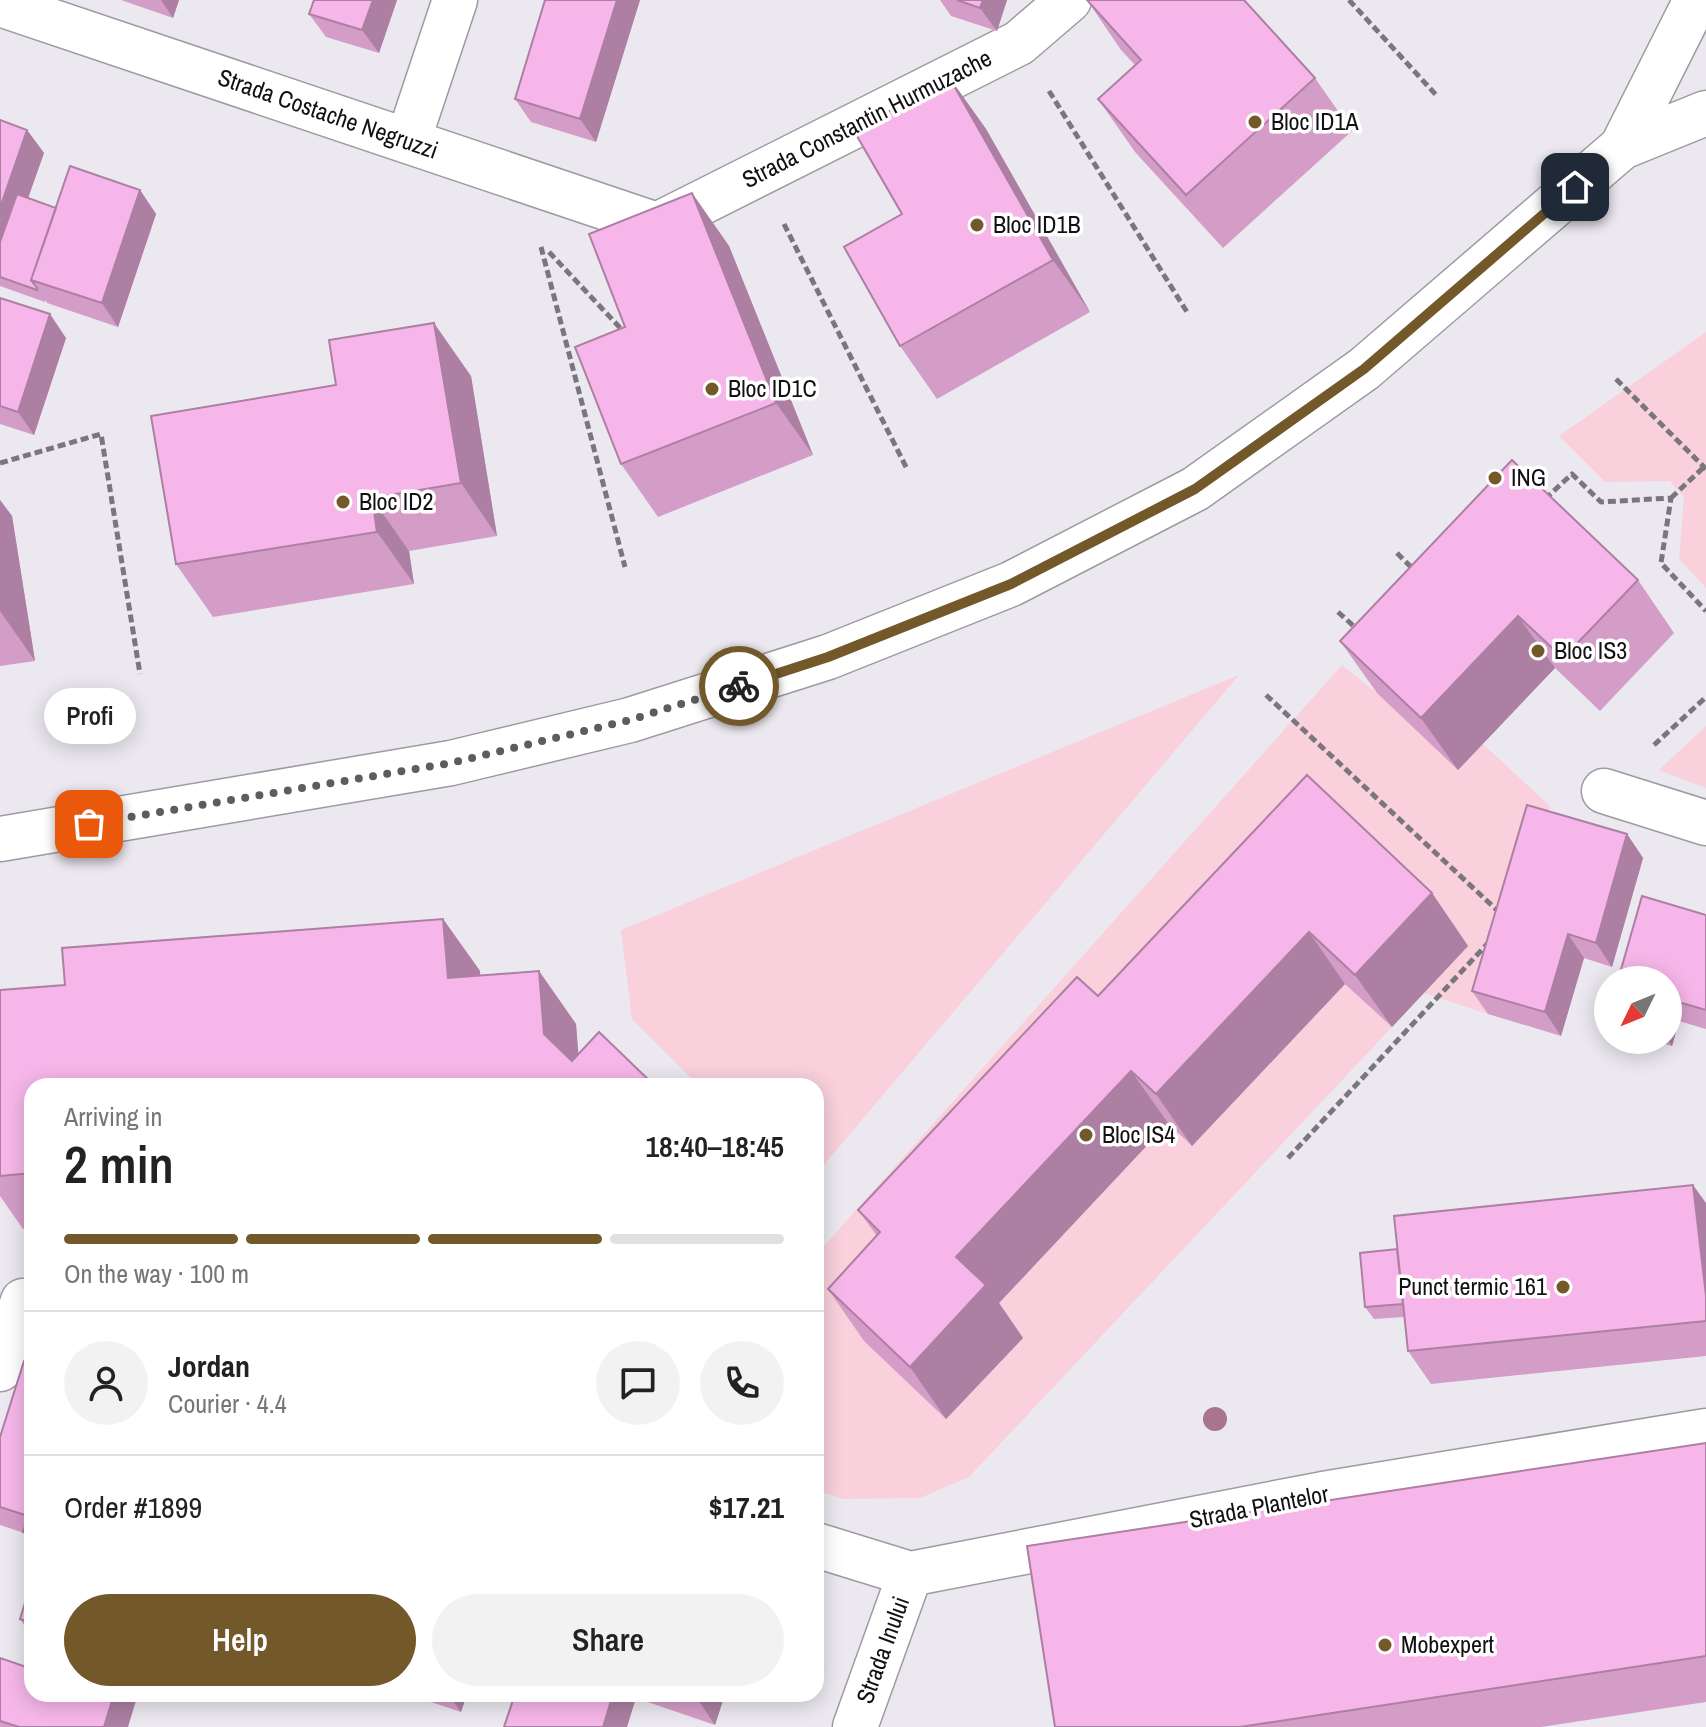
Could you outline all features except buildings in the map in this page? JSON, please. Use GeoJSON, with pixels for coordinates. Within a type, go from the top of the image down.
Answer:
{"type":"FeatureCollection","features":[{"type":"Feature","properties":{"kind":"street"},"geometry":{"type":"LineString","coordinates":[[408,141],[455,0]]}},
{"type":"Feature","properties":{"kind":"street","name":"Strada Constantin Hurmuzache"},"geometry":{"type":"LineString","coordinates":[[657,225],[1019,43],[1069,0]]}},
{"type":"Feature","properties":{"kind":"street"},"geometry":{"type":"LineString","coordinates":[[1622,147],[1696,0]]}},
{"type":"Feature","properties":{"kind":"street","name":"Strada Costache Negruzzi"},"geometry":{"type":"LineString","coordinates":[[0,4],[657,225]]}},
{"type":"Feature","properties":{"kind":"street"},"geometry":{"type":"LineString","coordinates":[[0,839],[451,763],[630,720],[828,657],[1011,584],[1195,489],[1364,369],[1622,147],[1706,113]]}},
{"type":"Feature","properties":{"kind":"street"},"geometry":{"type":"LineString","coordinates":[[1604,791],[1706,823]]}},
{"type":"Feature","properties":{"kind":"street"},"geometry":{"type":"LineString","coordinates":[[0,1369],[18,1296]]}},
{"type":"Feature","properties":{"kind":"street","name":"Strada Plantelor"},"geometry":{"type":"LineString","coordinates":[[824,1547],[910,1574],[1323,1494],[1706,1431]]}},
{"type":"Feature","properties":{"kind":"street","name":"Strada Inului"},"geometry":{"type":"LineString","coordinates":[[855,1727],[910,1574]]}},
{"type":"Feature","properties":{"kind":"path"},"geometry":{"type":"LineString","coordinates":[[1349,0],[1438,97]]}},
{"type":"Feature","properties":{"kind":"path"},"geometry":{"type":"LineString","coordinates":[[1019,43],[1187,312]]}},
{"type":"Feature","properties":{"kind":"path"},"geometry":{"type":"LineString","coordinates":[[759,173],[907,469]]}},
{"type":"Feature","properties":{"kind":"path"},"geometry":{"type":"LineString","coordinates":[[625,334],[540,242],[625,567]]}},
{"type":"Feature","properties":{"kind":"path"},"geometry":{"type":"LineString","coordinates":[[1616,379],[1705,467],[1671,498],[1661,563],[1706,611]]}},
{"type":"Feature","properties":{"kind":"path"},"geometry":{"type":"LineString","coordinates":[[0,463],[101,434],[140,674]]}},
{"type":"Feature","properties":{"kind":"path"},"geometry":{"type":"LineString","coordinates":[[1539,505],[1572,474],[1601,502],[1671,498]]}},
{"type":"Feature","properties":{"kind":"path"},"geometry":{"type":"LineString","coordinates":[[1397,553],[1418,574]]}},
{"type":"Feature","properties":{"kind":"path"},"geometry":{"type":"LineString","coordinates":[[1338,612],[1358,631]]}},
{"type":"Feature","properties":{"kind":"path"},"geometry":{"type":"LineString","coordinates":[[1266,695],[1508,920]]}},
{"type":"Feature","properties":{"kind":"path"},"geometry":{"type":"LineString","coordinates":[[1288,1158],[1498,931]]}},
{"type":"Feature","properties":{"kind":"shaded area"},"geometry":{"type":"Polygon","coordinates":[[[1706,332],[1706,588],[1679,559],[1684,497],[1670,481],[1605,482],[1559,436],[1706,332]]]}},
{"type":"Feature","properties":{"kind":"shaded area"},"geometry":{"type":"Polygon","coordinates":[[[1342,665],[1377,693],[1483,744],[1550,806],[1488,1014],[1423,993],[1343,828],[992,1310],[1168,1123],[1192,1146],[1345,984],[1392,1027],[969,1477],[920,1498],[843,1499],[824,1493],[824,1246],[1342,665]]]}},
{"type":"Feature","properties":{"kind":"shaded area"},"geometry":{"type":"Polygon","coordinates":[[[1239,675],[824,1165],[824,1078],[691,1078],[632,1019],[621,930],[1239,675]]]}},
{"type":"Feature","properties":{"kind":"shaded area"},"geometry":{"type":"Polygon","coordinates":[[[1706,726],[1706,788],[1659,770],[1706,726]]]}},
{"type":"Feature","properties":{"kind":"way so far"},"geometry":{"type":"LineString","coordinates":[[89,824],[451,763],[630,720],[739,686]]}},
{"type":"Feature","properties":{"kind":"place","name":"Bloc ID1A"},"geometry":{"type":"Point","coordinates":[1255,122]}},
{"type":"Feature","properties":{"kind":"place","name":"Bloc ID1B"},"geometry":{"type":"Point","coordinates":[977,225]}},
{"type":"Feature","properties":{"kind":"place","name":"Bloc ID1C"},"geometry":{"type":"Point","coordinates":[712,389]}},
{"type":"Feature","properties":{"kind":"place","name":"ING"},"geometry":{"type":"Point","coordinates":[1495,478]}},
{"type":"Feature","properties":{"kind":"place","name":"Bloc ID2"},"geometry":{"type":"Point","coordinates":[343,502]}},
{"type":"Feature","properties":{"kind":"place","name":"Bloc IS3"},"geometry":{"type":"Point","coordinates":[1538,651]}},
{"type":"Feature","properties":{"kind":"place","name":"Profi"},"geometry":{"type":"Point","coordinates":[89,824]}},
{"type":"Feature","properties":{"kind":"place","name":"Bloc IS4"},"geometry":{"type":"Point","coordinates":[1086,1135]}},
{"type":"Feature","properties":{"kind":"place","name":"Punct termic 161"},"geometry":{"type":"Point","coordinates":[1563,1287]}},
{"type":"Feature","properties":{"kind":"place","name":"Mobexpert"},"geometry":{"type":"Point","coordinates":[1385,1645]}},
{"type":"Feature","properties":{"kind":"route"},"geometry":{"type":"LineString","coordinates":[[739,686],[828,657],[1011,584],[1195,489],[1364,369],[1575,187]]}}]}
